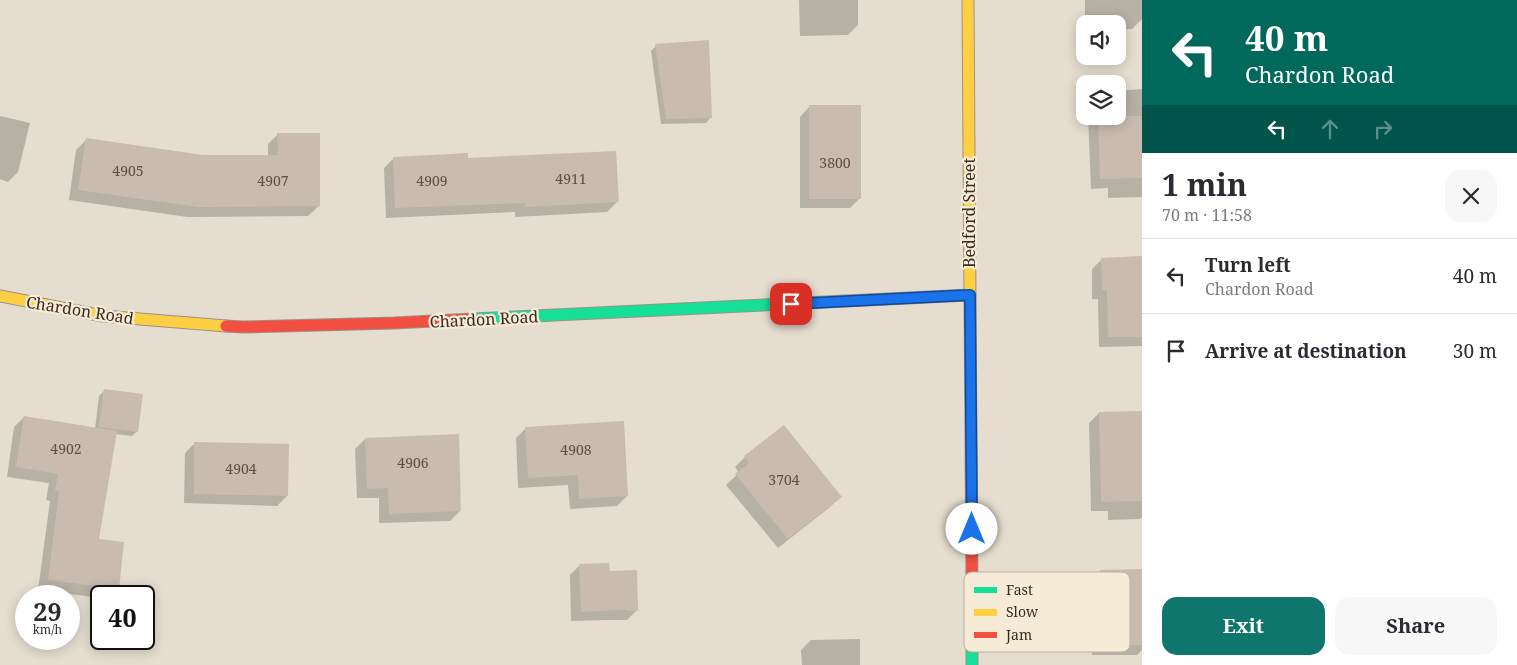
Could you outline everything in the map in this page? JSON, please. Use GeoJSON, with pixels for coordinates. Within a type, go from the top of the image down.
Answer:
{"type":"FeatureCollection","features":[{"type":"Feature","properties":{"kind":"street","name":"Bedford Street"},"geometry":{"type":"LineString","coordinates":[[968,0],[971,572]]}},
{"type":"Feature","properties":{"kind":"street","name":"Chardon Road"},"geometry":{"type":"LineString","coordinates":[[0,296],[103,316],[243,327],[394,323],[970,295]]}},
{"type":"Feature","properties":{"kind":"street","name":"Bedford Street"},"geometry":{"type":"LineString","coordinates":[[972,652],[972,665]]}},
{"type":"Feature","properties":{"kind":"building"},"geometry":{"type":"Polygon","coordinates":[[[709,40],[712,118],[666,119],[655,44],[709,40]]]}},
{"type":"Feature","properties":{"kind":"building"},"geometry":{"type":"Polygon","coordinates":[[[809,105],[861,105],[861,199],[809,199],[809,105]]]}},
{"type":"Feature","properties":{"kind":"building"},"geometry":{"type":"Polygon","coordinates":[[[1126,116],[1142,116],[1142,178],[1100,179],[1098,125],[1126,125],[1126,116]]]}},
{"type":"Feature","properties":{"kind":"building"},"geometry":{"type":"Polygon","coordinates":[[[277,133],[320,133],[320,206],[198,207],[78,190],[86,138],[203,155],[278,155],[277,133]]]}},
{"type":"Feature","properties":{"kind":"building"},"geometry":{"type":"Polygon","coordinates":[[[616,151],[619,202],[525,207],[525,203],[395,208],[393,157],[468,153],[468,158],[616,151]]]}},
{"type":"Feature","properties":{"kind":"building"},"geometry":{"type":"Polygon","coordinates":[[[1142,256],[1142,337],[1108,337],[1107,290],[1102,290],[1101,258],[1142,256]]]}},
{"type":"Feature","properties":{"kind":"building"},"geometry":{"type":"Polygon","coordinates":[[[104,389],[143,394],[138,432],[99,427],[104,389]]]}},
{"type":"Feature","properties":{"kind":"building"},"geometry":{"type":"Polygon","coordinates":[[[1142,411],[1142,501],[1101,502],[1099,412],[1142,411]]]}},
{"type":"Feature","properties":{"kind":"building"},"geometry":{"type":"Polygon","coordinates":[[[24,416],[117,431],[99,539],[124,542],[119,585],[90,585],[48,580],[59,491],[55,490],[58,474],[16,467],[24,416]]]}},
{"type":"Feature","properties":{"kind":"building"},"geometry":{"type":"Polygon","coordinates":[[[624,421],[628,496],[579,499],[578,475],[528,478],[525,427],[624,421]]]}},
{"type":"Feature","properties":{"kind":"building"},"geometry":{"type":"Polygon","coordinates":[[[784,425],[842,497],[788,539],[735,474],[749,463],[744,456],[784,425]]]}},
{"type":"Feature","properties":{"kind":"building"},"geometry":{"type":"Polygon","coordinates":[[[459,434],[461,511],[389,514],[388,488],[367,489],[365,438],[459,434]]]}},
{"type":"Feature","properties":{"kind":"building"},"geometry":{"type":"Polygon","coordinates":[[[194,442],[289,444],[288,496],[194,494],[194,442]]]}},
{"type":"Feature","properties":{"kind":"building"},"geometry":{"type":"Polygon","coordinates":[[[609,563],[610,571],[637,570],[638,611],[581,612],[579,564],[609,563]]]}},
{"type":"Feature","properties":{"kind":"building"},"geometry":{"type":"Polygon","coordinates":[[[1142,569],[1142,645],[1130,645],[1130,572],[1100,572],[1100,570],[1142,569]]]}},
{"type":"Feature","properties":{"kind":"traffic: fast"},"geometry":{"type":"LineString","coordinates":[[473,319],[970,295]]}},
{"type":"Feature","properties":{"kind":"traffic: fast"},"geometry":{"type":"LineString","coordinates":[[972,652],[972,665]]}},
{"type":"Feature","properties":{"kind":"traffic: slow"},"geometry":{"type":"LineString","coordinates":[[968,0],[970,298]]}},
{"type":"Feature","properties":{"kind":"traffic: slow"},"geometry":{"type":"LineString","coordinates":[[0,296],[103,316],[226,326]]}},
{"type":"Feature","properties":{"kind":"traffic: jam"},"geometry":{"type":"LineString","coordinates":[[970,298],[972,572]]}},
{"type":"Feature","properties":{"kind":"traffic: jam"},"geometry":{"type":"LineString","coordinates":[[226,326],[394,323],[473,319]]}},
{"type":"Feature","properties":{"kind":"route"},"geometry":{"type":"LineString","coordinates":[[791,304],[970,295],[972,529]]}}]}
